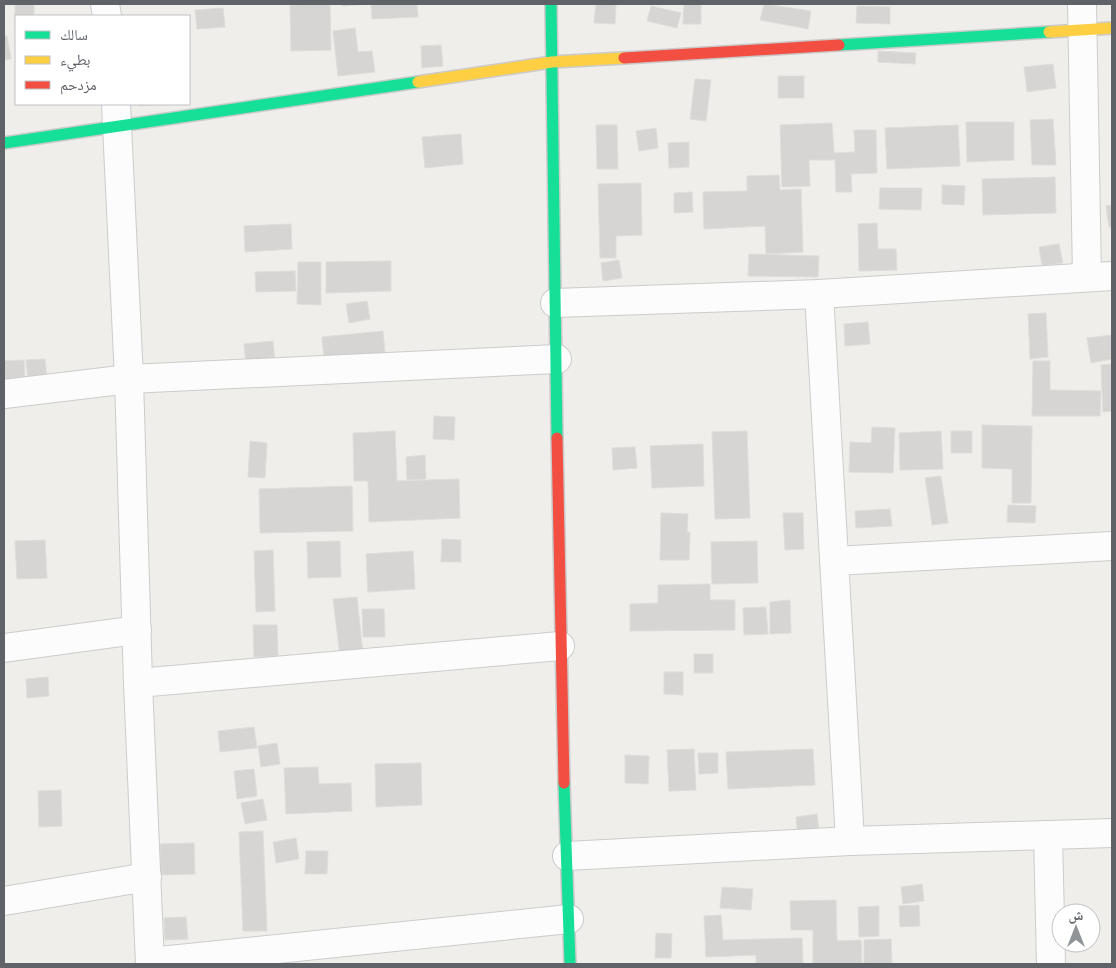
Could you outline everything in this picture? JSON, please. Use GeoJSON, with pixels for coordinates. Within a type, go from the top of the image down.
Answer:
{"type":"FeatureCollection","features":[{"type":"Feature","properties":{"kind":"street"},"geometry":{"type":"LineString","coordinates":[[551,4],[560,646],[570,964]]}},
{"type":"Feature","properties":{"kind":"street"},"geometry":{"type":"LineString","coordinates":[[555,303],[819,294],[1100,276],[1083,17]]}},
{"type":"Feature","properties":{"kind":"street"},"geometry":{"type":"LineString","coordinates":[[4,142],[117,115],[552,62],[1083,17],[1112,28]]}},
{"type":"Feature","properties":{"kind":"street"},"geometry":{"type":"LineString","coordinates":[[117,115],[129,379],[136,630],[150,963],[569,918]]}},
{"type":"Feature","properties":{"kind":"street"},"geometry":{"type":"LineString","coordinates":[[819,294],[850,841]]}},
{"type":"Feature","properties":{"kind":"street"},"geometry":{"type":"LineString","coordinates":[[4,394],[129,379],[557,359]]}},
{"type":"Feature","properties":{"kind":"street"},"geometry":{"type":"LineString","coordinates":[[834,561],[1112,546]]}},
{"type":"Feature","properties":{"kind":"street"},"geometry":{"type":"LineString","coordinates":[[4,648],[136,630]]}},
{"type":"Feature","properties":{"kind":"street"},"geometry":{"type":"LineString","coordinates":[[138,683],[560,646]]}},
{"type":"Feature","properties":{"kind":"street"},"geometry":{"type":"LineString","coordinates":[[567,856],[850,841],[1112,833]]}},
{"type":"Feature","properties":{"kind":"street"},"geometry":{"type":"LineString","coordinates":[[1048,835],[1051,964]]}},
{"type":"Feature","properties":{"kind":"street"},"geometry":{"type":"LineString","coordinates":[[4,901],[147,877]]}},
{"type":"Feature","properties":{"kind":"building"},"geometry":{"type":"Polygon","coordinates":[[[15,4],[34,4],[34,15],[15,15],[15,4]]]}},
{"type":"Feature","properties":{"kind":"building"},"geometry":{"type":"Polygon","coordinates":[[[330,4],[331,50],[291,51],[290,5],[330,4]]]}},
{"type":"Feature","properties":{"kind":"building"},"geometry":{"type":"Polygon","coordinates":[[[342,4],[369,4],[342,6],[342,4]]]}},
{"type":"Feature","properties":{"kind":"building"},"geometry":{"type":"Polygon","coordinates":[[[371,4],[417,4],[418,17],[372,19],[371,4]]]}},
{"type":"Feature","properties":{"kind":"building"},"geometry":{"type":"Polygon","coordinates":[[[596,4],[616,4],[615,24],[594,23],[596,4]]]}},
{"type":"Feature","properties":{"kind":"building"},"geometry":{"type":"Polygon","coordinates":[[[684,4],[701,4],[701,24],[683,24],[684,4]]]}},
{"type":"Feature","properties":{"kind":"building"},"geometry":{"type":"Polygon","coordinates":[[[764,4],[811,11],[808,29],[760,20],[764,4]]]}},
{"type":"Feature","properties":{"kind":"building"},"geometry":{"type":"Polygon","coordinates":[[[651,6],[681,13],[677,28],[647,21],[651,6]]]}},
{"type":"Feature","properties":{"kind":"building"},"geometry":{"type":"Polygon","coordinates":[[[857,6],[890,7],[890,24],[856,23],[857,6]]]}},
{"type":"Feature","properties":{"kind":"building"},"geometry":{"type":"Polygon","coordinates":[[[223,8],[225,27],[197,29],[195,10],[223,8]]]}},
{"type":"Feature","properties":{"kind":"building"},"geometry":{"type":"Polygon","coordinates":[[[355,28],[358,52],[372,51],[375,72],[338,76],[333,31],[355,28]]]}},
{"type":"Feature","properties":{"kind":"building"},"geometry":{"type":"Polygon","coordinates":[[[7,36],[11,59],[4,60],[4,37],[7,36]]]}},
{"type":"Feature","properties":{"kind":"building"},"geometry":{"type":"Polygon","coordinates":[[[441,45],[443,66],[422,68],[421,46],[441,45]]]}},
{"type":"Feature","properties":{"kind":"building"},"geometry":{"type":"Polygon","coordinates":[[[878,51],[916,53],[915,64],[878,62],[878,51]]]}},
{"type":"Feature","properties":{"kind":"building"},"geometry":{"type":"Polygon","coordinates":[[[1053,64],[1056,88],[1027,92],[1024,67],[1053,64]]]}},
{"type":"Feature","properties":{"kind":"building"},"geometry":{"type":"Polygon","coordinates":[[[778,76],[804,76],[804,98],[778,98],[778,76]]]}},
{"type":"Feature","properties":{"kind":"building"},"geometry":{"type":"Polygon","coordinates":[[[695,79],[711,80],[706,121],[690,119],[695,79]]]}},
{"type":"Feature","properties":{"kind":"building"},"geometry":{"type":"Polygon","coordinates":[[[1053,119],[1056,165],[1032,165],[1030,120],[1053,119]]]}},
{"type":"Feature","properties":{"kind":"building"},"geometry":{"type":"Polygon","coordinates":[[[966,122],[1014,122],[1014,160],[967,162],[966,122]]]}},
{"type":"Feature","properties":{"kind":"building"},"geometry":{"type":"Polygon","coordinates":[[[832,123],[834,153],[855,152],[854,130],[876,130],[877,173],[851,174],[852,192],[836,192],[835,160],[809,160],[810,186],[782,187],[780,125],[832,123]]]}},
{"type":"Feature","properties":{"kind":"building"},"geometry":{"type":"Polygon","coordinates":[[[596,125],[617,125],[618,169],[597,169],[596,125]]]}},
{"type":"Feature","properties":{"kind":"building"},"geometry":{"type":"Polygon","coordinates":[[[958,125],[960,166],[887,169],[885,128],[958,125]]]}},
{"type":"Feature","properties":{"kind":"building"},"geometry":{"type":"Polygon","coordinates":[[[656,128],[658,148],[639,151],[636,131],[656,128]]]}},
{"type":"Feature","properties":{"kind":"building"},"geometry":{"type":"Polygon","coordinates":[[[461,134],[463,164],[425,168],[422,137],[461,134]]]}},
{"type":"Feature","properties":{"kind":"building"},"geometry":{"type":"Polygon","coordinates":[[[689,142],[689,167],[669,168],[668,143],[689,142]]]}},
{"type":"Feature","properties":{"kind":"building"},"geometry":{"type":"Polygon","coordinates":[[[779,175],[780,190],[801,189],[803,252],[766,254],[765,226],[704,229],[703,192],[747,191],[747,176],[779,175]]]}},
{"type":"Feature","properties":{"kind":"building"},"geometry":{"type":"Polygon","coordinates":[[[1055,177],[1056,213],[983,215],[982,179],[1055,177]]]}},
{"type":"Feature","properties":{"kind":"building"},"geometry":{"type":"Polygon","coordinates":[[[641,183],[642,235],[616,236],[616,258],[600,258],[598,184],[641,183]]]}},
{"type":"Feature","properties":{"kind":"building"},"geometry":{"type":"Polygon","coordinates":[[[942,185],[965,186],[964,205],[942,204],[942,185]]]}},
{"type":"Feature","properties":{"kind":"building"},"geometry":{"type":"Polygon","coordinates":[[[880,188],[922,188],[921,210],[879,209],[880,188]]]}},
{"type":"Feature","properties":{"kind":"building"},"geometry":{"type":"Polygon","coordinates":[[[692,192],[693,212],[674,213],[674,193],[692,192]]]}},
{"type":"Feature","properties":{"kind":"building"},"geometry":{"type":"Polygon","coordinates":[[[1112,205],[1112,227],[1109,227],[1106,206],[1112,205]]]}},
{"type":"Feature","properties":{"kind":"building"},"geometry":{"type":"Polygon","coordinates":[[[877,223],[878,249],[896,249],[897,270],[859,271],[858,224],[877,223]]]}},
{"type":"Feature","properties":{"kind":"building"},"geometry":{"type":"Polygon","coordinates":[[[291,224],[292,249],[245,252],[244,226],[291,224]]]}},
{"type":"Feature","properties":{"kind":"building"},"geometry":{"type":"Polygon","coordinates":[[[1059,244],[1063,263],[1042,266],[1039,247],[1059,244]]]}},
{"type":"Feature","properties":{"kind":"building"},"geometry":{"type":"Polygon","coordinates":[[[749,254],[819,256],[818,277],[748,276],[749,254]]]}},
{"type":"Feature","properties":{"kind":"building"},"geometry":{"type":"Polygon","coordinates":[[[619,260],[622,278],[603,281],[601,263],[619,260]]]}},
{"type":"Feature","properties":{"kind":"building"},"geometry":{"type":"Polygon","coordinates":[[[391,261],[391,291],[326,293],[326,262],[391,261]]]}},
{"type":"Feature","properties":{"kind":"building"},"geometry":{"type":"Polygon","coordinates":[[[298,262],[321,262],[321,305],[297,304],[298,262]]]}},
{"type":"Feature","properties":{"kind":"building"},"geometry":{"type":"Polygon","coordinates":[[[295,271],[296,291],[256,292],[255,272],[295,271]]]}},
{"type":"Feature","properties":{"kind":"building"},"geometry":{"type":"Polygon","coordinates":[[[367,301],[370,319],[349,323],[346,304],[367,301]]]}},
{"type":"Feature","properties":{"kind":"building"},"geometry":{"type":"Polygon","coordinates":[[[1046,313],[1048,357],[1030,359],[1028,314],[1046,313]]]}},
{"type":"Feature","properties":{"kind":"building"},"geometry":{"type":"Polygon","coordinates":[[[868,322],[870,344],[845,346],[844,324],[868,322]]]}},
{"type":"Feature","properties":{"kind":"building"},"geometry":{"type":"Polygon","coordinates":[[[383,331],[385,353],[324,360],[322,337],[383,331]]]}},
{"type":"Feature","properties":{"kind":"building"},"geometry":{"type":"Polygon","coordinates":[[[1112,335],[1112,359],[1091,363],[1087,338],[1112,335]]]}},
{"type":"Feature","properties":{"kind":"building"},"geometry":{"type":"Polygon","coordinates":[[[273,341],[275,364],[246,366],[244,344],[273,341]]]}},
{"type":"Feature","properties":{"kind":"building"},"geometry":{"type":"Polygon","coordinates":[[[45,359],[47,379],[28,381],[26,360],[45,359]]]}},
{"type":"Feature","properties":{"kind":"building"},"geometry":{"type":"Polygon","coordinates":[[[24,360],[25,382],[4,382],[4,361],[24,360]]]}},
{"type":"Feature","properties":{"kind":"building"},"geometry":{"type":"Polygon","coordinates":[[[1033,361],[1050,361],[1050,390],[1101,391],[1100,416],[1032,416],[1033,361]]]}},
{"type":"Feature","properties":{"kind":"building"},"geometry":{"type":"Polygon","coordinates":[[[1112,364],[1112,411],[1103,412],[1101,365],[1112,364]]]}},
{"type":"Feature","properties":{"kind":"building"},"geometry":{"type":"Polygon","coordinates":[[[434,416],[455,417],[454,440],[433,439],[434,416]]]}},
{"type":"Feature","properties":{"kind":"building"},"geometry":{"type":"Polygon","coordinates":[[[982,425],[1032,426],[1031,503],[1012,503],[1012,469],[982,468],[982,425]]]}},
{"type":"Feature","properties":{"kind":"building"},"geometry":{"type":"Polygon","coordinates":[[[872,427],[895,428],[893,473],[849,472],[850,442],[871,443],[872,427]]]}},
{"type":"Feature","properties":{"kind":"building"},"geometry":{"type":"Polygon","coordinates":[[[395,431],[397,481],[459,479],[460,518],[369,522],[368,481],[354,481],[353,433],[395,431]]]}},
{"type":"Feature","properties":{"kind":"building"},"geometry":{"type":"Polygon","coordinates":[[[747,431],[750,518],[715,519],[712,432],[747,431]]]}},
{"type":"Feature","properties":{"kind":"building"},"geometry":{"type":"Polygon","coordinates":[[[941,431],[943,469],[900,470],[899,433],[941,431]]]}},
{"type":"Feature","properties":{"kind":"building"},"geometry":{"type":"Polygon","coordinates":[[[951,431],[972,431],[972,453],[951,453],[951,431]]]}},
{"type":"Feature","properties":{"kind":"building"},"geometry":{"type":"Polygon","coordinates":[[[250,441],[267,443],[265,478],[248,477],[250,441]]]}},
{"type":"Feature","properties":{"kind":"building"},"geometry":{"type":"Polygon","coordinates":[[[703,444],[704,486],[652,488],[650,446],[703,444]]]}},
{"type":"Feature","properties":{"kind":"building"},"geometry":{"type":"Polygon","coordinates":[[[635,447],[637,468],[613,470],[612,448],[635,447]]]}},
{"type":"Feature","properties":{"kind":"building"},"geometry":{"type":"Polygon","coordinates":[[[425,455],[426,479],[407,480],[406,457],[425,455]]]}},
{"type":"Feature","properties":{"kind":"building"},"geometry":{"type":"Polygon","coordinates":[[[941,476],[948,523],[932,525],[925,478],[941,476]]]}},
{"type":"Feature","properties":{"kind":"building"},"geometry":{"type":"Polygon","coordinates":[[[352,486],[353,531],[260,533],[259,489],[352,486]]]}},
{"type":"Feature","properties":{"kind":"building"},"geometry":{"type":"Polygon","coordinates":[[[1008,505],[1036,506],[1035,523],[1007,522],[1008,505]]]}},
{"type":"Feature","properties":{"kind":"building"},"geometry":{"type":"Polygon","coordinates":[[[890,509],[892,526],[856,528],[855,511],[890,509]]]}},
{"type":"Feature","properties":{"kind":"building"},"geometry":{"type":"Polygon","coordinates":[[[661,513],[688,514],[687,532],[690,532],[689,560],[660,560],[661,513]]]}},
{"type":"Feature","properties":{"kind":"building"},"geometry":{"type":"Polygon","coordinates":[[[783,513],[803,513],[804,549],[785,550],[783,513]]]}},
{"type":"Feature","properties":{"kind":"building"},"geometry":{"type":"Polygon","coordinates":[[[442,539],[461,540],[461,562],[441,562],[442,539]]]}},
{"type":"Feature","properties":{"kind":"building"},"geometry":{"type":"Polygon","coordinates":[[[45,540],[47,578],[17,579],[15,541],[45,540]]]}},
{"type":"Feature","properties":{"kind":"building"},"geometry":{"type":"Polygon","coordinates":[[[340,541],[341,577],[308,578],[307,542],[340,541]]]}},
{"type":"Feature","properties":{"kind":"building"},"geometry":{"type":"Polygon","coordinates":[[[757,541],[758,583],[712,584],[711,542],[757,541]]]}},
{"type":"Feature","properties":{"kind":"building"},"geometry":{"type":"Polygon","coordinates":[[[273,550],[275,611],[256,612],[254,551],[273,550]]]}},
{"type":"Feature","properties":{"kind":"building"},"geometry":{"type":"Polygon","coordinates":[[[413,551],[415,589],[368,592],[366,554],[413,551]]]}},
{"type":"Feature","properties":{"kind":"building"},"geometry":{"type":"Polygon","coordinates":[[[710,584],[710,600],[735,600],[735,630],[630,631],[630,604],[658,603],[658,585],[710,584]]]}},
{"type":"Feature","properties":{"kind":"building"},"geometry":{"type":"Polygon","coordinates":[[[357,597],[363,654],[340,656],[333,599],[357,597]]]}},
{"type":"Feature","properties":{"kind":"building"},"geometry":{"type":"Polygon","coordinates":[[[790,600],[791,633],[770,634],[770,602],[790,600]]]}},
{"type":"Feature","properties":{"kind":"building"},"geometry":{"type":"Polygon","coordinates":[[[766,607],[768,634],[744,635],[743,608],[766,607]]]}},
{"type":"Feature","properties":{"kind":"building"},"geometry":{"type":"Polygon","coordinates":[[[362,609],[384,609],[385,637],[363,637],[362,609]]]}},
{"type":"Feature","properties":{"kind":"building"},"geometry":{"type":"Polygon","coordinates":[[[253,625],[277,625],[278,656],[254,657],[253,625]]]}},
{"type":"Feature","properties":{"kind":"building"},"geometry":{"type":"Polygon","coordinates":[[[694,654],[713,654],[713,673],[694,673],[694,654]]]}},
{"type":"Feature","properties":{"kind":"building"},"geometry":{"type":"Polygon","coordinates":[[[664,672],[683,672],[683,695],[664,694],[664,672]]]}},
{"type":"Feature","properties":{"kind":"building"},"geometry":{"type":"Polygon","coordinates":[[[48,677],[49,696],[27,698],[26,679],[48,677]]]}},
{"type":"Feature","properties":{"kind":"building"},"geometry":{"type":"Polygon","coordinates":[[[254,727],[257,748],[220,752],[218,731],[254,727]]]}},
{"type":"Feature","properties":{"kind":"building"},"geometry":{"type":"Polygon","coordinates":[[[277,743],[280,764],[261,767],[258,746],[277,743]]]}},
{"type":"Feature","properties":{"kind":"building"},"geometry":{"type":"Polygon","coordinates":[[[694,749],[696,790],[669,791],[667,750],[694,749]]]}},
{"type":"Feature","properties":{"kind":"building"},"geometry":{"type":"Polygon","coordinates":[[[813,749],[815,785],[728,789],[726,752],[813,749]]]}},
{"type":"Feature","properties":{"kind":"building"},"geometry":{"type":"Polygon","coordinates":[[[698,753],[718,753],[718,773],[699,774],[698,753]]]}},
{"type":"Feature","properties":{"kind":"building"},"geometry":{"type":"Polygon","coordinates":[[[625,755],[649,756],[648,784],[625,783],[625,755]]]}},
{"type":"Feature","properties":{"kind":"building"},"geometry":{"type":"Polygon","coordinates":[[[421,763],[422,805],[376,807],[375,764],[421,763]]]}},
{"type":"Feature","properties":{"kind":"building"},"geometry":{"type":"Polygon","coordinates":[[[318,767],[319,784],[351,783],[352,811],[286,814],[284,768],[318,767]]]}},
{"type":"Feature","properties":{"kind":"building"},"geometry":{"type":"Polygon","coordinates":[[[254,769],[257,796],[237,799],[234,771],[254,769]]]}},
{"type":"Feature","properties":{"kind":"building"},"geometry":{"type":"Polygon","coordinates":[[[61,790],[62,826],[39,827],[38,791],[61,790]]]}},
{"type":"Feature","properties":{"kind":"building"},"geometry":{"type":"Polygon","coordinates":[[[263,799],[267,820],[245,824],[241,803],[263,799]]]}},
{"type":"Feature","properties":{"kind":"building"},"geometry":{"type":"Polygon","coordinates":[[[817,814],[820,836],[798,838],[796,817],[817,814]]]}},
{"type":"Feature","properties":{"kind":"building"},"geometry":{"type":"Polygon","coordinates":[[[263,831],[267,931],[243,931],[239,832],[263,831]]]}},
{"type":"Feature","properties":{"kind":"building"},"geometry":{"type":"Polygon","coordinates":[[[296,838],[299,859],[276,863],[273,842],[296,838]]]}},
{"type":"Feature","properties":{"kind":"building"},"geometry":{"type":"Polygon","coordinates":[[[194,843],[195,874],[161,875],[160,844],[194,843]]]}},
{"type":"Feature","properties":{"kind":"building"},"geometry":{"type":"Polygon","coordinates":[[[306,851],[328,851],[327,874],[305,874],[306,851]]]}},
{"type":"Feature","properties":{"kind":"building"},"geometry":{"type":"Polygon","coordinates":[[[922,884],[924,901],[903,904],[901,887],[922,884]]]}},
{"type":"Feature","properties":{"kind":"building"},"geometry":{"type":"Polygon","coordinates":[[[722,887],[753,889],[751,910],[720,908],[722,887]]]}},
{"type":"Feature","properties":{"kind":"building"},"geometry":{"type":"Polygon","coordinates":[[[836,900],[837,941],[861,940],[862,964],[813,964],[813,930],[791,930],[790,901],[836,900]]]}},
{"type":"Feature","properties":{"kind":"building"},"geometry":{"type":"Polygon","coordinates":[[[919,905],[920,926],[900,927],[899,906],[919,905]]]}},
{"type":"Feature","properties":{"kind":"building"},"geometry":{"type":"Polygon","coordinates":[[[879,906],[879,936],[859,937],[858,907],[879,906]]]}},
{"type":"Feature","properties":{"kind":"building"},"geometry":{"type":"Polygon","coordinates":[[[721,915],[723,940],[802,938],[803,964],[756,964],[756,955],[706,957],[704,916],[721,915]]]}},
{"type":"Feature","properties":{"kind":"building"},"geometry":{"type":"Polygon","coordinates":[[[186,917],[188,939],[165,940],[164,918],[186,917]]]}},
{"type":"Feature","properties":{"kind":"building"},"geometry":{"type":"Polygon","coordinates":[[[656,933],[672,934],[671,958],[655,958],[656,933]]]}},
{"type":"Feature","properties":{"kind":"building"},"geometry":{"type":"Polygon","coordinates":[[[891,939],[892,964],[864,964],[864,940],[891,939]]]}},
{"type":"Feature","properties":{"kind":"traffic: fast"},"geometry":{"type":"LineString","coordinates":[[551,4],[557,438]]}},
{"type":"Feature","properties":{"kind":"traffic: fast"},"geometry":{"type":"LineString","coordinates":[[839,45],[1049,32]]}},
{"type":"Feature","properties":{"kind":"traffic: fast"},"geometry":{"type":"LineString","coordinates":[[4,143],[418,82]]}},
{"type":"Feature","properties":{"kind":"traffic: fast"},"geometry":{"type":"LineString","coordinates":[[564,783],[570,964]]}},
{"type":"Feature","properties":{"kind":"traffic: slow"},"geometry":{"type":"LineString","coordinates":[[1049,32],[1112,28]]}},
{"type":"Feature","properties":{"kind":"traffic: slow"},"geometry":{"type":"LineString","coordinates":[[418,82],[552,62],[624,58]]}},
{"type":"Feature","properties":{"kind":"traffic: jam"},"geometry":{"type":"LineString","coordinates":[[624,58],[839,45]]}},
{"type":"Feature","properties":{"kind":"traffic: jam"},"geometry":{"type":"LineString","coordinates":[[557,438],[564,783]]}}]}
